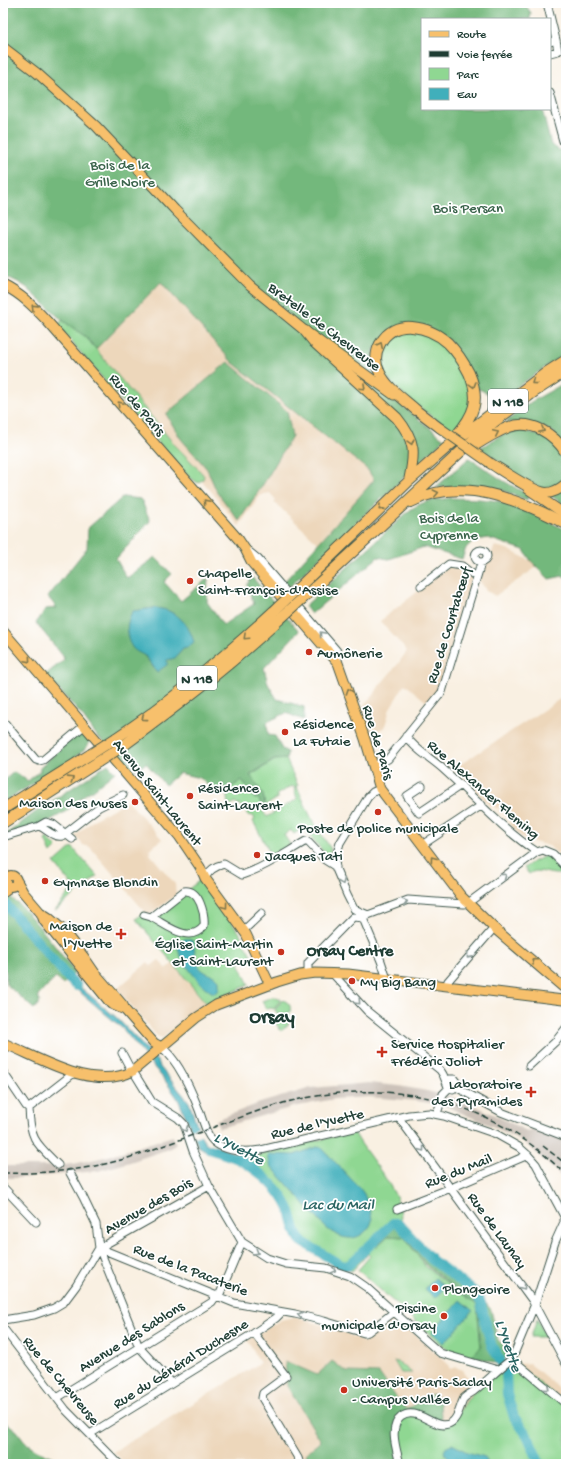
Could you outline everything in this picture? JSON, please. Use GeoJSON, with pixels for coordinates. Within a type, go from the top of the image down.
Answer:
{"type":"FeatureCollection","features":[{"type":"Feature","properties":{"kind":"highway"},"geometry":{"type":"LineString","coordinates":[[416,410],[384,380],[376,363],[377,349],[380,342],[396,328],[410,327],[434,334],[447,343],[463,361],[471,377],[476,394],[476,401],[471,416],[455,436],[451,444]]}},
{"type":"Feature","properties":{"kind":"highway"},"geometry":{"type":"LineString","coordinates":[[305,332],[397,418],[406,429],[411,440],[414,454],[409,481]]}},
{"type":"Feature","properties":{"kind":"highway","name":"N 118"},"geometry":{"type":"LineString","coordinates":[[3,823],[123,746],[208,682],[252,645],[295,591],[409,481],[451,444],[547,372],[566,360]]}},
{"type":"Feature","properties":{"kind":"highway","name":"N 118"},"geometry":{"type":"LineString","coordinates":[[3,809],[116,738],[188,685],[234,647],[278,614],[302,599],[485,429],[534,392],[566,371]]}},
{"type":"Feature","properties":{"kind":"highway"},"geometry":{"type":"LineString","coordinates":[[459,454],[493,434],[516,426],[537,427],[547,432],[559,442],[566,453]]}},
{"type":"Feature","properties":{"kind":"highway"},"geometry":{"type":"LineString","coordinates":[[490,463],[526,485],[545,493],[554,492],[566,484]]}},
{"type":"Feature","properties":{"kind":"highway"},"geometry":{"type":"LineString","coordinates":[[400,508],[417,499],[441,492],[476,492],[491,494],[512,500],[537,509],[566,524]]}},
{"type":"Feature","properties":{"kind":"main road","name":"Bretelle de Chevreuse"},"geometry":{"type":"LineString","coordinates":[[3,47],[43,78],[96,126],[175,210],[250,286],[305,332],[566,515]]}},
{"type":"Feature","properties":{"kind":"main road","name":"Rue de Paris"},"geometry":{"type":"LineString","coordinates":[[3,285],[18,292],[47,321],[246,549],[252,563],[338,663],[365,739],[380,789]]}},
{"type":"Feature","properties":{"kind":"main road","name":"Avenue Saint-Laurent"},"geometry":{"type":"LineString","coordinates":[[3,630],[86,725],[147,800],[175,831],[200,867],[205,878],[243,931],[270,985]]}},
{"type":"Feature","properties":{"kind":"main road"},"geometry":{"type":"LineString","coordinates":[[380,789],[456,890],[494,928],[564,993]]}},
{"type":"Feature","properties":{"kind":"main road"},"geometry":{"type":"LineString","coordinates":[[8,885],[23,892],[80,963],[88,970],[112,1004],[125,1010],[154,1043],[161,1047]]}},
{"type":"Feature","properties":{"kind":"main road"},"geometry":{"type":"LineString","coordinates":[[3,1043],[54,1066],[74,1073],[89,1077],[112,1077],[133,1072],[196,1018],[216,1005],[300,975],[332,973],[545,997],[564,993]]}},
{"type":"Feature","properties":{"kind":"street"},"geometry":{"type":"LineString","coordinates":[[547,3],[549,18]]}},
{"type":"Feature","properties":{"kind":"street"},"geometry":{"type":"LineString","coordinates":[[551,28],[553,41],[558,51],[551,53]]}},
{"type":"Feature","properties":{"kind":"street"},"geometry":{"type":"LineString","coordinates":[[551,97],[563,141],[566,143]]}},
{"type":"Feature","properties":{"kind":"street","name":"Rue de Courtabœuf"},"geometry":{"type":"LineString","coordinates":[[376,765],[388,759],[442,692],[481,562]]}},
{"type":"Feature","properties":{"kind":"street"},"geometry":{"type":"LineString","coordinates":[[421,586],[449,564],[462,566],[476,577]]}},
{"type":"Feature","properties":{"kind":"street"},"geometry":{"type":"LineString","coordinates":[[3,721],[36,760],[39,761],[43,760],[86,725]]}},
{"type":"Feature","properties":{"kind":"street","name":"Rue Alexander Fleming"},"geometry":{"type":"LineString","coordinates":[[406,736],[410,742],[461,785],[521,842],[537,852],[543,850],[548,851],[566,867]]}},
{"type":"Feature","properties":{"kind":"street"},"geometry":{"type":"LineString","coordinates":[[422,786],[406,796],[418,813],[461,785]]}},
{"type":"Feature","properties":{"kind":"street","name":"Rue de Paris"},"geometry":{"type":"LineString","coordinates":[[361,914],[347,895],[336,867],[335,860],[340,842],[368,797],[373,792],[380,789]]}},
{"type":"Feature","properties":{"kind":"street"},"geometry":{"type":"LineString","coordinates":[[66,834],[99,807],[122,796]]}},
{"type":"Feature","properties":{"kind":"street"},"geometry":{"type":"LineString","coordinates":[[422,844],[482,805]]}},
{"type":"Feature","properties":{"kind":"street"},"geometry":{"type":"LineString","coordinates":[[3,837],[39,826],[46,822],[72,839]]}},
{"type":"Feature","properties":{"kind":"street"},"geometry":{"type":"LineString","coordinates":[[205,878],[208,872],[218,865],[224,864],[242,875],[269,864],[306,842],[309,843],[325,860],[336,867]]}},
{"type":"Feature","properties":{"kind":"street"},"geometry":{"type":"LineString","coordinates":[[308,974],[308,963],[353,917],[408,900],[468,903],[537,852]]}},
{"type":"Feature","properties":{"kind":"street"},"geometry":{"type":"LineString","coordinates":[[452,902],[456,890]]}},
{"type":"Feature","properties":{"kind":"street"},"geometry":{"type":"LineString","coordinates":[[184,891],[190,891],[194,894],[203,909],[205,918],[204,926],[194,934],[176,932],[147,916],[184,891]]}},
{"type":"Feature","properties":{"kind":"street"},"geometry":{"type":"LineString","coordinates":[[349,894],[361,914],[387,979]]}},
{"type":"Feature","properties":{"kind":"street"},"geometry":{"type":"LineString","coordinates":[[243,931],[262,913]]}},
{"type":"Feature","properties":{"kind":"street"},"geometry":{"type":"LineString","coordinates":[[353,917],[361,914]]}},
{"type":"Feature","properties":{"kind":"street"},"geometry":{"type":"LineString","coordinates":[[446,986],[448,981],[494,928]]}},
{"type":"Feature","properties":{"kind":"street"},"geometry":{"type":"LineString","coordinates":[[332,973],[367,1010],[440,1070],[451,1086],[501,1112],[566,1137]]}},
{"type":"Feature","properties":{"kind":"street"},"geometry":{"type":"LineString","coordinates":[[529,1066],[555,1042],[566,1028]]}},
{"type":"Feature","properties":{"kind":"street","name":"Rue de l'Yvette"},"geometry":{"type":"LineString","coordinates":[[161,1047],[177,1065],[194,1098],[209,1136],[213,1141],[232,1151],[247,1152],[261,1150],[417,1114],[437,1114],[496,1134],[519,1147],[528,1155],[536,1164],[564,1216],[563,1230]]}},
{"type":"Feature","properties":{"kind":"street"},"geometry":{"type":"LineString","coordinates":[[122,1053],[146,1094],[156,1106],[181,1121],[209,1186],[242,1242],[267,1258],[286,1264],[326,1268],[350,1276],[366,1286],[440,1353],[498,1370]]}},
{"type":"Feature","properties":{"kind":"street"},"geometry":{"type":"LineString","coordinates":[[3,1072],[26,1106],[29,1108],[31,1131],[34,1140],[58,1165]]}},
{"type":"Feature","properties":{"kind":"street"},"geometry":{"type":"LineString","coordinates":[[29,1108],[74,1073]]}},
{"type":"Feature","properties":{"kind":"street"},"geometry":{"type":"LineString","coordinates":[[437,1114],[443,1094],[451,1086]]}},
{"type":"Feature","properties":{"kind":"street","name":"Rue de Launay"},"geometry":{"type":"LineString","coordinates":[[399,1118],[535,1304],[566,1364]]}},
{"type":"Feature","properties":{"kind":"street","name":"Rue du Mail"},"geometry":{"type":"LineString","coordinates":[[397,1209],[528,1155]]}},
{"type":"Feature","properties":{"kind":"street"},"geometry":{"type":"LineString","coordinates":[[70,1173],[96,1224],[99,1248],[139,1347],[172,1383]]}},
{"type":"Feature","properties":{"kind":"street","name":"Avenue des Bois"},"geometry":{"type":"LineString","coordinates":[[99,1248],[209,1186]]}},
{"type":"Feature","properties":{"kind":"street"},"geometry":{"type":"LineString","coordinates":[[3,1187],[36,1222]]}},
{"type":"Feature","properties":{"kind":"street"},"geometry":{"type":"LineString","coordinates":[[400,1464],[394,1436],[397,1421],[401,1416],[417,1414],[440,1425],[444,1426],[451,1423],[455,1420],[466,1396],[473,1392],[510,1360],[535,1304],[554,1242],[563,1230]]}},
{"type":"Feature","properties":{"kind":"street","name":"Avenue des Sablons"},"geometry":{"type":"LineString","coordinates":[[57,1398],[212,1302],[218,1296],[242,1242]]}},
{"type":"Feature","properties":{"kind":"street"},"geometry":{"type":"LineString","coordinates":[[3,1320],[34,1315],[54,1308],[64,1302],[76,1286],[99,1248]]}},
{"type":"Feature","properties":{"kind":"street","name":"Rue de la Pacaterie"},"geometry":{"type":"LineString","coordinates":[[99,1248],[234,1303],[324,1321],[364,1333],[368,1332],[394,1312]]}},
{"type":"Feature","properties":{"kind":"street","name":"Rue du Général Duchesne"},"geometry":{"type":"LineString","coordinates":[[90,1434],[254,1333],[282,1312]]}},
{"type":"Feature","properties":{"kind":"street","name":"Rue de Chevreuse"},"geometry":{"type":"LineString","coordinates":[[3,1328],[57,1398],[119,1464]]}},
{"type":"Feature","properties":{"kind":"street"},"geometry":{"type":"LineString","coordinates":[[254,1333],[286,1376],[263,1393],[262,1398],[298,1458],[300,1464]]}},
{"type":"Feature","properties":{"kind":"street"},"geometry":{"type":"LineString","coordinates":[[510,1360],[566,1404]]}},
{"type":"Feature","properties":{"kind":"shaded area"},"geometry":{"type":"Polygon","coordinates":[[[161,282],[232,362],[368,470],[374,480],[318,543],[274,502],[276,500],[270,493],[260,496],[239,526],[201,480],[203,478],[201,472],[174,444],[96,349],[161,282]]]}},
{"type":"Feature","properties":{"kind":"shaded area"},"geometry":{"type":"Polygon","coordinates":[[[495,546],[507,549],[531,561],[537,567],[495,596],[487,591],[478,579],[495,546]]]}},
{"type":"Feature","properties":{"kind":"shaded area"},"geometry":{"type":"Polygon","coordinates":[[[450,566],[463,569],[473,578],[440,690],[429,704],[405,684],[390,708],[385,727],[370,735],[360,709],[374,695],[379,686],[407,651],[380,621],[450,566]]]}},
{"type":"Feature","properties":{"kind":"shaded area"},"geometry":{"type":"Polygon","coordinates":[[[566,695],[566,862],[549,846],[527,840],[519,835],[509,823],[512,822],[510,814],[503,803],[497,809],[493,805],[491,806],[458,775],[459,773],[452,770],[566,695]]]}},
{"type":"Feature","properties":{"kind":"shaded area"},"geometry":{"type":"Polygon","coordinates":[[[128,801],[162,839],[150,849],[150,854],[175,884],[176,895],[150,914],[146,913],[90,847],[83,845],[75,836],[96,818],[128,801]]]}},
{"type":"Feature","properties":{"kind":"shaded area"},"geometry":{"type":"Polygon","coordinates":[[[159,960],[167,969],[173,963],[207,1004],[200,1008],[201,1009],[173,1032],[171,1030],[163,1038],[157,1036],[117,989],[148,962],[151,966],[159,960]]]}},
{"type":"Feature","properties":{"kind":"shaded area"},"geometry":{"type":"Polygon","coordinates":[[[369,1083],[399,1086],[452,1097],[478,1107],[529,1132],[532,1126],[566,1140],[566,1181],[532,1149],[518,1139],[443,1105],[369,1097],[334,1099],[293,1107],[219,1128],[216,1120],[260,1103],[311,1088],[369,1083]]]}},
{"type":"Feature","properties":{"kind":"shaded area"},"geometry":{"type":"Polygon","coordinates":[[[173,1136],[176,1144],[171,1148],[98,1171],[21,1178],[3,1178],[3,1166],[58,1166],[78,1163],[105,1157],[173,1136]]]}},
{"type":"Feature","properties":{"kind":"shaded area","name":"Université Paris-Saclay - Campus Vallée"},"geometry":{"type":"Polygon","coordinates":[[[293,1317],[338,1329],[363,1342],[392,1319],[398,1319],[447,1363],[450,1369],[456,1367],[462,1370],[472,1383],[472,1388],[509,1365],[529,1363],[566,1394],[566,1464],[125,1464],[113,1452],[260,1363],[247,1340],[281,1320],[293,1317]]]}},
{"type":"Feature","properties":{"kind":"green space"},"geometry":{"type":"Polygon","coordinates":[[[3,3],[524,3],[531,13],[530,18],[421,18],[421,110],[542,110],[551,145],[566,154],[566,353],[499,399],[477,388],[450,341],[405,323],[374,349],[374,384],[444,439],[289,587],[284,582],[374,480],[368,470],[232,362],[161,282],[96,349],[86,337],[62,320],[26,287],[3,275],[3,248],[6,238],[3,236],[3,3]]]}},
{"type":"Feature","properties":{"kind":"green space"},"geometry":{"type":"Polygon","coordinates":[[[62,320],[86,337],[174,444],[201,472],[204,476],[203,479],[198,483],[188,476],[147,430],[58,326],[62,320]]]}},
{"type":"Feature","properties":{"kind":"green space"},"geometry":{"type":"Polygon","coordinates":[[[401,332],[423,334],[440,343],[455,358],[465,375],[471,395],[470,406],[467,414],[454,430],[436,419],[406,396],[389,380],[383,372],[380,360],[383,348],[386,343],[401,332]]]}},
{"type":"Feature","properties":{"kind":"green space"},"geometry":{"type":"Polygon","coordinates":[[[228,362],[287,411],[292,436],[239,521],[217,492],[207,469],[181,439],[166,414],[228,362]]]}},
{"type":"Feature","properties":{"kind":"green space"},"geometry":{"type":"Polygon","coordinates":[[[566,382],[566,506],[540,488],[523,479],[480,448],[508,432],[515,431],[530,432],[553,441],[555,433],[538,425],[506,422],[531,402],[566,382]]]}},
{"type":"Feature","properties":{"kind":"green space","name":"Bois de la Cyprenne"},"geometry":{"type":"Polygon","coordinates":[[[469,458],[528,495],[527,500],[502,490],[436,487],[469,458]]]}},
{"type":"Feature","properties":{"kind":"green space"},"geometry":{"type":"Polygon","coordinates":[[[123,497],[141,499],[150,521],[116,559],[127,578],[155,557],[172,574],[164,582],[181,601],[208,578],[207,602],[223,625],[254,604],[247,585],[252,577],[299,631],[264,668],[268,684],[277,699],[304,707],[304,720],[286,713],[267,722],[268,735],[275,736],[282,749],[288,752],[286,759],[274,760],[250,775],[263,794],[265,806],[263,807],[258,798],[255,799],[242,780],[229,789],[226,788],[217,794],[200,778],[179,773],[165,785],[146,763],[137,770],[127,768],[120,758],[97,736],[81,714],[45,675],[64,660],[63,656],[36,623],[46,609],[57,608],[48,597],[87,548],[88,528],[123,497]],[[154,608],[133,611],[129,619],[128,635],[157,672],[166,660],[175,658],[183,649],[187,648],[188,628],[178,616],[169,611],[154,608]]]}},
{"type":"Feature","properties":{"kind":"green space","name":"Bois de la Cyprenne"},"geometry":{"type":"Polygon","coordinates":[[[451,498],[480,499],[502,502],[524,510],[566,530],[566,578],[563,576],[549,579],[531,561],[524,550],[488,538],[473,541],[466,548],[462,559],[424,547],[389,559],[378,557],[311,614],[305,606],[410,510],[425,502],[451,498]]]}},
{"type":"Feature","properties":{"kind":"green space"},"geometry":{"type":"Polygon","coordinates":[[[78,731],[88,737],[89,742],[87,747],[71,761],[3,802],[3,781],[14,772],[28,781],[40,771],[40,768],[78,731]]]}},
{"type":"Feature","properties":{"kind":"green space"},"geometry":{"type":"Polygon","coordinates":[[[286,759],[298,786],[290,787],[276,795],[278,798],[265,806],[263,794],[250,776],[275,760],[286,759]]]}},
{"type":"Feature","properties":{"kind":"green space"},"geometry":{"type":"Polygon","coordinates":[[[108,764],[115,772],[65,812],[38,827],[6,834],[37,811],[108,764]]]}},
{"type":"Feature","properties":{"kind":"green space"},"geometry":{"type":"Polygon","coordinates":[[[242,780],[255,799],[258,798],[264,808],[262,810],[267,817],[297,799],[294,788],[297,787],[313,822],[331,849],[329,854],[327,856],[303,828],[294,834],[291,830],[284,835],[290,844],[274,854],[270,853],[253,821],[255,819],[252,815],[249,816],[246,813],[249,811],[246,807],[243,809],[239,804],[237,805],[236,802],[228,806],[226,788],[230,786],[229,789],[242,780]]]}},
{"type":"Feature","properties":{"kind":"green space"},"geometry":{"type":"Polygon","coordinates":[[[47,838],[57,847],[51,853],[45,840],[47,838]]]}},
{"type":"Feature","properties":{"kind":"green space"},"geometry":{"type":"Polygon","coordinates":[[[72,847],[97,876],[78,892],[54,863],[72,847]]]}},
{"type":"Feature","properties":{"kind":"green space"},"geometry":{"type":"Polygon","coordinates":[[[548,855],[565,873],[554,874],[536,871],[529,874],[524,868],[534,861],[548,855]]]}},
{"type":"Feature","properties":{"kind":"green space"},"geometry":{"type":"Polygon","coordinates":[[[200,880],[239,932],[252,957],[239,963],[249,985],[206,1003],[136,919],[144,912],[151,919],[200,880]]]}},
{"type":"Feature","properties":{"kind":"green space"},"geometry":{"type":"Polygon","coordinates":[[[72,889],[77,892],[55,911],[72,889]]]}},
{"type":"Feature","properties":{"kind":"green space"},"geometry":{"type":"Polygon","coordinates":[[[5,894],[15,901],[29,915],[75,973],[63,985],[56,978],[38,995],[40,1002],[34,1009],[6,984],[6,971],[3,970],[3,895],[5,894]]]}},
{"type":"Feature","properties":{"kind":"green space"},"geometry":{"type":"Polygon","coordinates":[[[272,997],[281,999],[274,1009],[266,1009],[262,1001],[272,997]]]}},
{"type":"Feature","properties":{"kind":"green space"},"geometry":{"type":"Polygon","coordinates":[[[282,1000],[286,1001],[290,1005],[289,1013],[278,1014],[275,1010],[282,1000]]]}},
{"type":"Feature","properties":{"kind":"green space"},"geometry":{"type":"Polygon","coordinates":[[[290,1015],[288,1025],[281,1031],[275,1022],[278,1016],[290,1015]]]}},
{"type":"Feature","properties":{"kind":"green space"},"geometry":{"type":"Polygon","coordinates":[[[354,1132],[390,1185],[399,1204],[401,1219],[382,1241],[388,1236],[404,1237],[426,1267],[477,1305],[481,1347],[471,1356],[449,1351],[424,1329],[422,1331],[419,1329],[421,1326],[358,1270],[370,1256],[368,1254],[352,1271],[301,1241],[295,1229],[292,1214],[282,1196],[263,1176],[241,1161],[266,1152],[354,1132]]]}},
{"type":"Feature","properties":{"kind":"green space"},"geometry":{"type":"Polygon","coordinates":[[[401,1219],[410,1234],[433,1258],[460,1277],[477,1292],[491,1310],[498,1340],[511,1352],[499,1365],[471,1356],[481,1347],[477,1305],[427,1266],[404,1237],[388,1236],[376,1247],[401,1219]]]}},
{"type":"Feature","properties":{"kind":"green space"},"geometry":{"type":"Polygon","coordinates":[[[537,1319],[546,1337],[531,1337],[537,1319]]]}},
{"type":"Feature","properties":{"kind":"green space"},"geometry":{"type":"Polygon","coordinates":[[[285,1361],[317,1375],[332,1361],[347,1372],[379,1373],[401,1404],[407,1409],[432,1394],[440,1398],[441,1419],[430,1420],[417,1414],[397,1421],[400,1464],[310,1464],[305,1454],[321,1441],[287,1386],[285,1361]]]}},
{"type":"Feature","properties":{"kind":"green space"},"geometry":{"type":"Polygon","coordinates":[[[394,1361],[400,1363],[412,1373],[401,1373],[394,1361]]]}},
{"type":"Feature","properties":{"kind":"green space"},"geometry":{"type":"Polygon","coordinates":[[[512,1361],[566,1404],[566,1464],[400,1464],[394,1436],[401,1417],[409,1414],[430,1420],[451,1423],[473,1392],[512,1361]]]}},
{"type":"Feature","properties":{"kind":"green space"},"geometry":{"type":"Polygon","coordinates":[[[3,1420],[17,1431],[26,1443],[37,1450],[70,1464],[3,1464],[3,1420]]]}},
{"type":"Feature","properties":{"kind":"water"},"geometry":{"type":"Polygon","coordinates":[[[154,608],[168,611],[180,618],[188,628],[194,642],[187,648],[183,649],[175,658],[167,660],[167,665],[157,672],[145,656],[133,649],[127,634],[129,619],[133,611],[154,608]]]}},
{"type":"Feature","properties":{"kind":"water"},"geometry":{"type":"Polygon","coordinates":[[[184,939],[193,941],[197,962],[201,969],[219,980],[219,989],[215,993],[205,987],[192,974],[182,958],[178,946],[184,939]]]}},
{"type":"Feature","properties":{"kind":"water"},"geometry":{"type":"Polygon","coordinates":[[[71,974],[81,988],[117,1018],[159,1063],[160,1067],[189,1102],[201,1136],[205,1142],[211,1147],[223,1151],[222,1156],[208,1152],[198,1146],[178,1099],[166,1082],[123,1029],[66,980],[71,974]]]}},
{"type":"Feature","properties":{"kind":"water","name":"Lac du Mail"},"geometry":{"type":"Polygon","coordinates":[[[320,1146],[360,1188],[367,1200],[372,1221],[370,1226],[361,1235],[345,1238],[335,1234],[325,1227],[270,1165],[268,1154],[294,1155],[320,1146]]]}},
{"type":"Feature","properties":{"kind":"water","name":"Plongeoire"},"geometry":{"type":"Polygon","coordinates":[[[435,1278],[445,1287],[435,1298],[425,1289],[435,1278]]]}},
{"type":"Feature","properties":{"kind":"water"},"geometry":{"type":"Polygon","coordinates":[[[460,1300],[473,1311],[444,1343],[432,1332],[460,1300]]]}},
{"type":"Feature","properties":{"kind":"water"},"geometry":{"type":"Polygon","coordinates":[[[452,1444],[467,1452],[485,1457],[487,1464],[456,1464],[445,1454],[444,1451],[447,1446],[452,1444]]]}},
{"type":"Feature","properties":{"kind":"pier"},"geometry":{"type":"Polygon","coordinates":[[[200,1126],[203,1134],[192,1138],[189,1130],[200,1126]]]}},
{"type":"Feature","properties":{"kind":"waterway","name":"L'Yvette"},"geometry":{"type":"LineString","coordinates":[[3,901],[70,980],[77,986]]}},
{"type":"Feature","properties":{"kind":"waterway","name":"L'Yvette"},"geometry":{"type":"LineString","coordinates":[[210,1149],[242,1161],[262,1175],[280,1193],[290,1211],[296,1233],[301,1241],[341,1265],[347,1266],[350,1264],[393,1223],[398,1223],[432,1260],[476,1293],[481,1303],[492,1346],[506,1371],[507,1394],[514,1417],[527,1435],[540,1464]]}},
{"type":"Feature","properties":{"kind":"railway"},"geometry":{"type":"LineString","coordinates":[[3,1173],[35,1173],[97,1166],[140,1154],[282,1103],[329,1094],[367,1092],[404,1094],[439,1100],[473,1112],[506,1128],[537,1149],[566,1175]]}},
{"type":"Feature","properties":{"kind":"railway"},"geometry":{"type":"LineString","coordinates":[[543,1146],[566,1164]]}},
{"type":"Feature","properties":{"kind":"place","name":"Chapelle Saint-François-d'Assise"},"geometry":{"type":"Point","coordinates":[190,581]}},
{"type":"Feature","properties":{"kind":"place","name":"Aumônerie"},"geometry":{"type":"Point","coordinates":[309,652]}},
{"type":"Feature","properties":{"kind":"place","name":"Résidence La Futaie"},"geometry":{"type":"Point","coordinates":[285,732]}},
{"type":"Feature","properties":{"kind":"place","name":"Résidence Saint-Laurent"},"geometry":{"type":"Point","coordinates":[190,796]}},
{"type":"Feature","properties":{"kind":"place","name":"Maison des Muses"},"geometry":{"type":"Point","coordinates":[135,802]}},
{"type":"Feature","properties":{"kind":"place","name":"Poste de police municipale"},"geometry":{"type":"Point","coordinates":[378,812]}},
{"type":"Feature","properties":{"kind":"place","name":"Jacques Tati"},"geometry":{"type":"Point","coordinates":[257,855]}},
{"type":"Feature","properties":{"kind":"place","name":"Gymnase Blondin"},"geometry":{"type":"Point","coordinates":[45,881]}},
{"type":"Feature","properties":{"kind":"place","name":"Maison de l'Yvette"},"geometry":{"type":"Point","coordinates":[121,934]}},
{"type":"Feature","properties":{"kind":"place","name":"Église Saint-Martin et Saint-Laurent"},"geometry":{"type":"Point","coordinates":[281,952]}},
{"type":"Feature","properties":{"kind":"place","name":"My Big Bang"},"geometry":{"type":"Point","coordinates":[352,981]}},
{"type":"Feature","properties":{"kind":"place","name":"Service Hospitalier Frédéric Joliot"},"geometry":{"type":"Point","coordinates":[382,1052]}},
{"type":"Feature","properties":{"kind":"place","name":"Laboratoire des Pyramides"},"geometry":{"type":"Point","coordinates":[531,1092]}},
{"type":"Feature","properties":{"kind":"place","name":"Plongeoire"},"geometry":{"type":"Point","coordinates":[435,1288]}},
{"type":"Feature","properties":{"kind":"place","name":"Piscine municipale d'Orsay"},"geometry":{"type":"Point","coordinates":[444,1316]}},
{"type":"Feature","properties":{"kind":"place","name":"Université Paris-Saclay - Campus Vallée"},"geometry":{"type":"Point","coordinates":[344,1390]}},
{"type":"Feature","properties":{"kind":"district","name":"Orsay Centre"},"geometry":{"type":"Point","coordinates":[350,949]}},
{"type":"Feature","properties":{"kind":"district","name":"Orsay"},"geometry":{"type":"Point","coordinates":[272,1015]}},
{"type":"Feature","properties":{"kind":"park label","name":"Bois de la Grille Noire"},"geometry":{"type":"Point","coordinates":[120,172]}},
{"type":"Feature","properties":{"kind":"park label","name":"Bois Persan"},"geometry":{"type":"Point","coordinates":[468,207]}}]}
